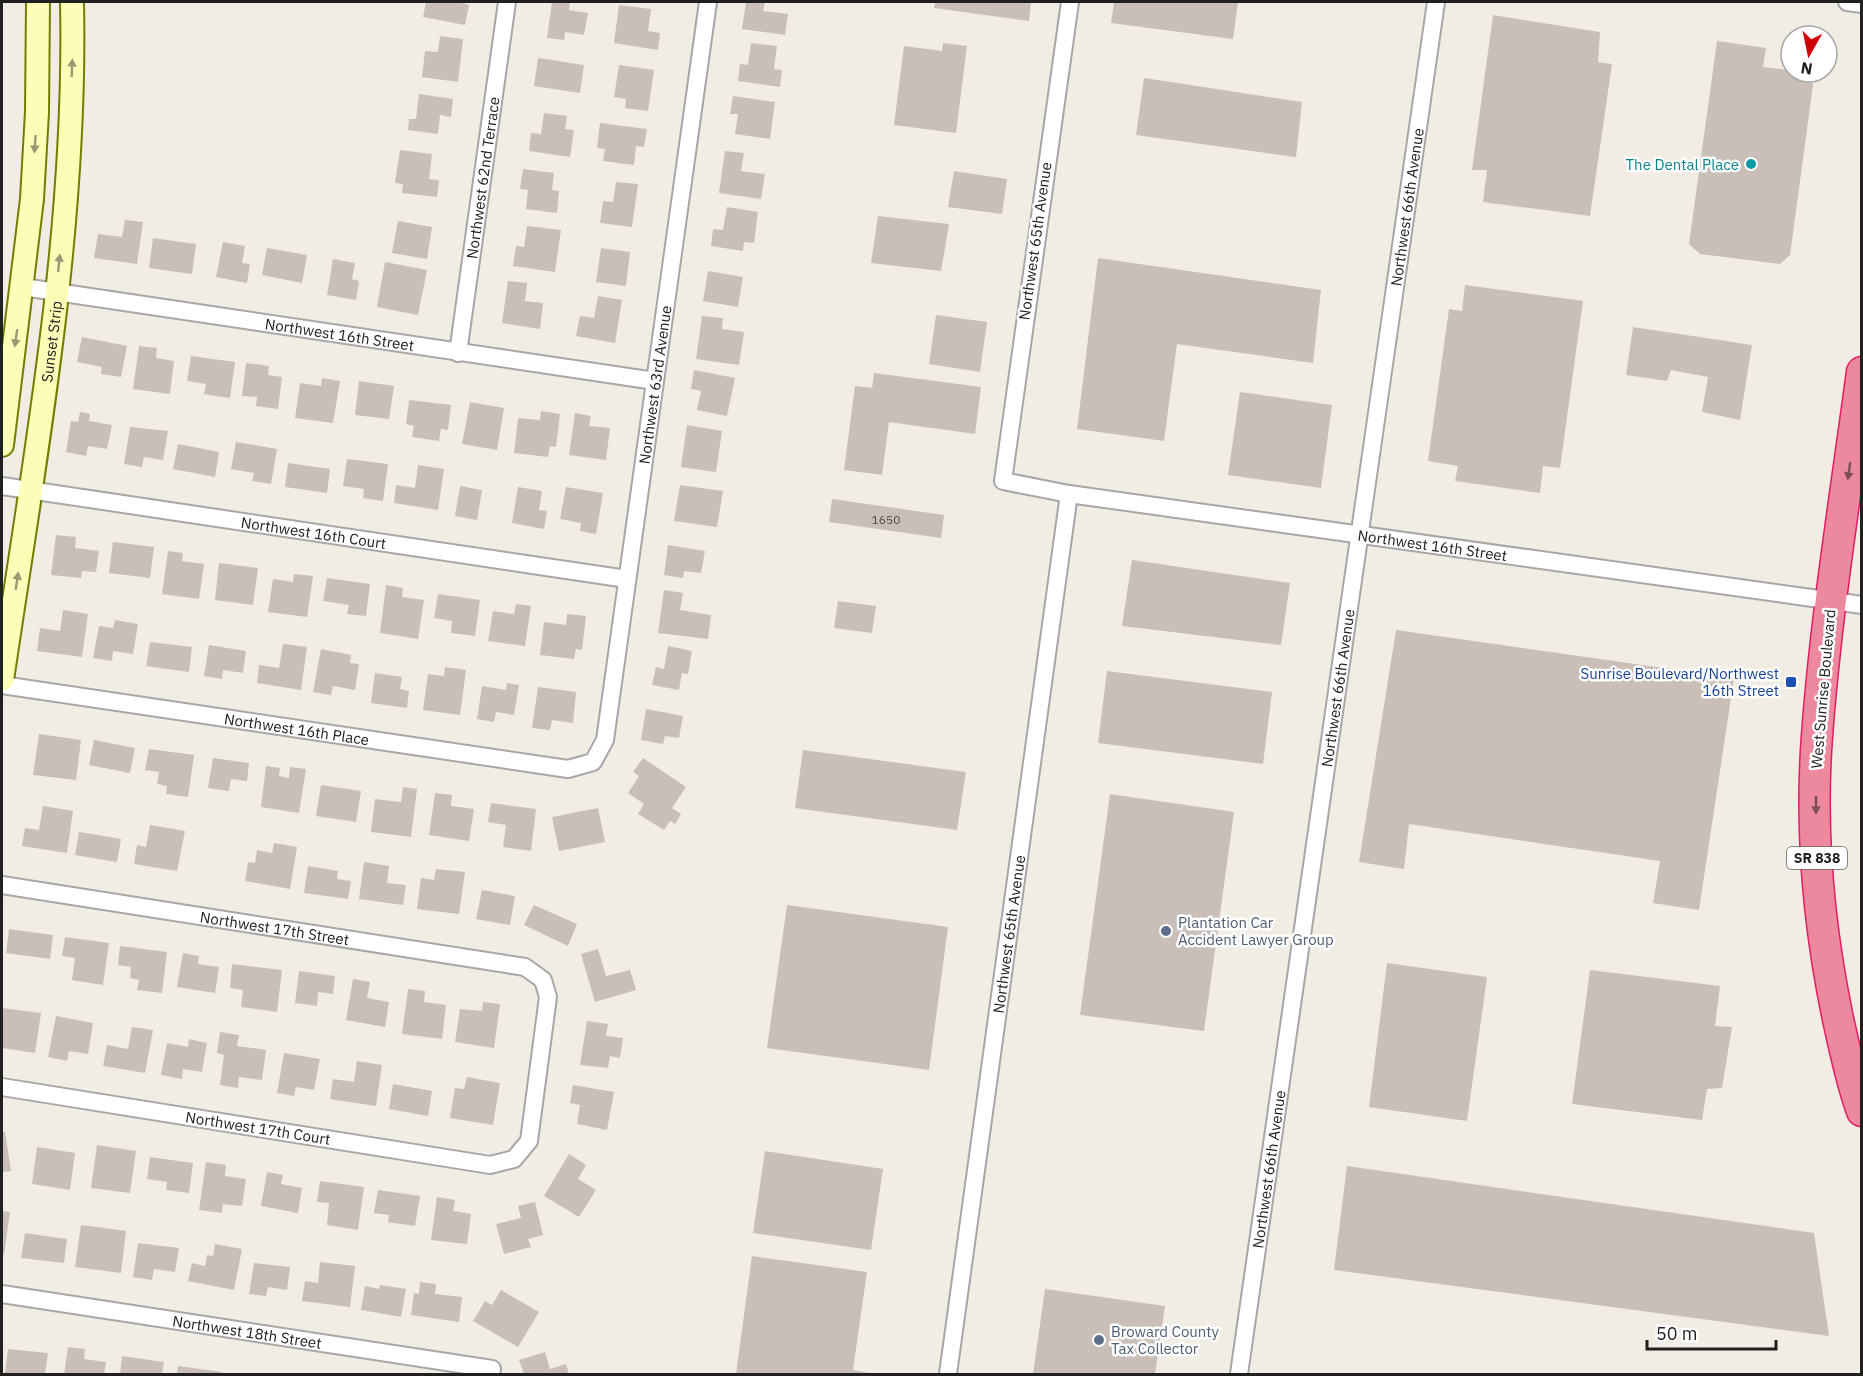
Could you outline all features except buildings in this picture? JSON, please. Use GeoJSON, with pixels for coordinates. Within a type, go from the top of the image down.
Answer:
{"type":"FeatureCollection","features":[{"type":"Feature","properties":{"kind":"highway","name":"West Sunrise Boulevard"},"geometry":{"type":"LineString","coordinates":[[1862,372],[1831,601],[1816,737],[1816,855],[1829,977],[1848,1067],[1862,1111]]}},
{"type":"Feature","properties":{"kind":"highway"},"geometry":{"type":"LineString","coordinates":[[1819,876],[1834,918],[1862,1044]]}},
{"type":"Feature","properties":{"kind":"street"},"geometry":{"type":"LineString","coordinates":[[2,445],[23,287],[37,112],[38,2]]}},
{"type":"Feature","properties":{"kind":"street","name":"Sunset Strip"},"geometry":{"type":"LineString","coordinates":[[2,680],[56,293],[70,137],[72,2]]}},
{"type":"Feature","properties":{"kind":"street","name":"Northwest 62nd Terrace"},"geometry":{"type":"LineString","coordinates":[[458,353],[507,2]]}},
{"type":"Feature","properties":{"kind":"street","name":"Northwest 63rd Avenue"},"geometry":{"type":"LineString","coordinates":[[593,762],[604,740],[708,2]]}},
{"type":"Feature","properties":{"kind":"street","name":"Northwest 65th Avenue"},"geometry":{"type":"LineString","coordinates":[[1003,481],[1070,2]]}},
{"type":"Feature","properties":{"kind":"street","name":"Northwest 66th Avenue"},"geometry":{"type":"LineString","coordinates":[[1239,1374],[1436,2]]}},
{"type":"Feature","properties":{"kind":"street"},"geometry":{"type":"LineString","coordinates":[[1847,2],[1862,4]]}},
{"type":"Feature","properties":{"kind":"street","name":"Northwest 16th Street"},"geometry":{"type":"LineString","coordinates":[[23,287],[655,381]]}},
{"type":"Feature","properties":{"kind":"street","name":"Northwest 16th Street"},"geometry":{"type":"LineString","coordinates":[[1003,481],[1069,494],[1862,604]]}},
{"type":"Feature","properties":{"kind":"street","name":"Northwest 16th Court"},"geometry":{"type":"LineString","coordinates":[[2,486],[627,579]]}},
{"type":"Feature","properties":{"kind":"street","name":"Northwest 65th Avenue"},"geometry":{"type":"LineString","coordinates":[[948,1374],[1069,494]]}},
{"type":"Feature","properties":{"kind":"street","name":"Northwest 16th Place"},"geometry":{"type":"LineString","coordinates":[[2,685],[568,769],[593,762]]}},
{"type":"Feature","properties":{"kind":"street","name":"Northwest 17th Street"},"geometry":{"type":"LineString","coordinates":[[2,885],[525,967],[543,980],[548,997],[529,1141],[514,1159]]}},
{"type":"Feature","properties":{"kind":"street","name":"Northwest 17th Court"},"geometry":{"type":"LineString","coordinates":[[2,1087],[489,1165],[514,1159]]}},
{"type":"Feature","properties":{"kind":"street","name":"Northwest 18th Street"},"geometry":{"type":"LineString","coordinates":[[2,1294],[491,1372]]}},
{"type":"Feature","properties":{"kind":"place","name":"The Dental Place"},"geometry":{"type":"Point","coordinates":[1751,164]}},
{"type":"Feature","properties":{"kind":"place","name":"Sunrise Boulevard/Northwest 16th Street"},"geometry":{"type":"Point","coordinates":[1791,682]}},
{"type":"Feature","properties":{"kind":"place","name":"Plantation Car Accident Lawyer Group"},"geometry":{"type":"Point","coordinates":[1166,931]}},
{"type":"Feature","properties":{"kind":"place","name":"Broward County Tax Collector"},"geometry":{"type":"Point","coordinates":[1099,1340]}}]}
